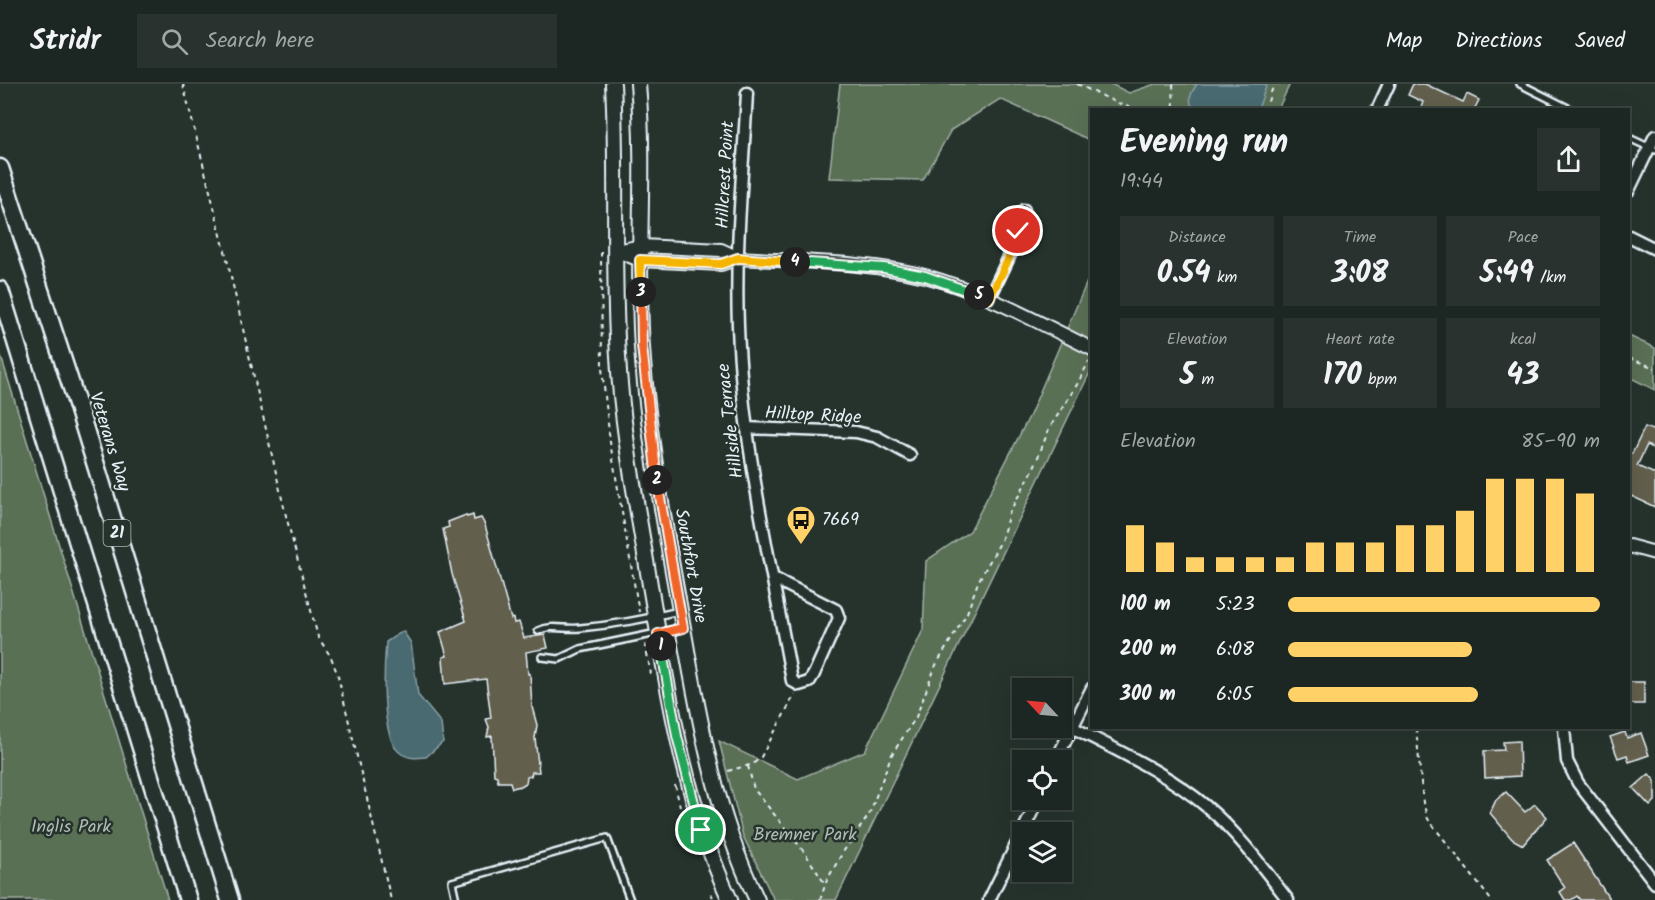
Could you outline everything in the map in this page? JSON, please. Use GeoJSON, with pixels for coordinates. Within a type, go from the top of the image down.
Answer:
{"type":"FeatureCollection","features":[{"type":"Feature","properties":{"kind":"main road"},"geometry":{"type":"LineString","coordinates":[[613,84],[618,355],[625,434],[658,634],[687,778],[701,830],[730,900]]}},
{"type":"Feature","properties":{"kind":"main road","name":"Southfort Drive"},"geometry":{"type":"LineString","coordinates":[[638,84],[643,182],[640,260],[642,346],[649,423],[683,628],[711,774],[726,824],[757,900]]}},
{"type":"Feature","properties":{"kind":"main road","name":"Veterans Way"},"geometry":{"type":"LineString","coordinates":[[0,168],[77,406],[230,900]]}},
{"type":"Feature","properties":{"kind":"main road","name":"21"},"geometry":{"type":"LineString","coordinates":[[0,290],[188,900]]}},
{"type":"Feature","properties":{"kind":"street"},"geometry":{"type":"LineString","coordinates":[[1378,108],[1389,84]]}},
{"type":"Feature","properties":{"kind":"street","name":"Hillcrest Point"},"geometry":{"type":"LineString","coordinates":[[738,258],[747,93]]}},
{"type":"Feature","properties":{"kind":"street"},"geometry":{"type":"LineString","coordinates":[[1630,188],[1652,149],[1655,136]]}},
{"type":"Feature","properties":{"kind":"street"},"geometry":{"type":"LineString","coordinates":[[989,299],[1011,253],[1024,210]]}},
{"type":"Feature","properties":{"kind":"street"},"geometry":{"type":"LineString","coordinates":[[1630,236],[1655,249]]}},
{"type":"Feature","properties":{"kind":"street"},"geometry":{"type":"LineString","coordinates":[[617,251],[642,246],[721,250],[738,258],[884,268],[925,276],[989,299],[1090,348]]}},
{"type":"Feature","properties":{"kind":"street"},"geometry":{"type":"LineString","coordinates":[[617,251],[640,260],[721,264],[738,258]]}},
{"type":"Feature","properties":{"kind":"street","name":"Hillside Terrace"},"geometry":{"type":"LineString","coordinates":[[738,258],[738,326],[746,428],[792,681],[799,685]]}},
{"type":"Feature","properties":{"kind":"street","name":"Hilltop Ridge"},"geometry":{"type":"LineString","coordinates":[[746,428],[856,432],[877,437],[910,455]]}},
{"type":"Feature","properties":{"kind":"street"},"geometry":{"type":"LineString","coordinates":[[1630,546],[1655,553]]}},
{"type":"Feature","properties":{"kind":"street"},"geometry":{"type":"LineString","coordinates":[[773,578],[836,610],[839,618],[814,674],[809,682],[799,685]]}},
{"type":"Feature","properties":{"kind":"street"},"geometry":{"type":"LineString","coordinates":[[1090,692],[1072,727],[1172,781],[1208,807],[1288,900]]}},
{"type":"Feature","properties":{"kind":"street"},"geometry":{"type":"LineString","coordinates":[[1564,729],[1567,761],[1578,783],[1655,884]]}},
{"type":"Feature","properties":{"kind":"street"},"geometry":{"type":"LineString","coordinates":[[989,900],[1033,810]]}},
{"type":"Feature","properties":{"kind":"lane"},"geometry":{"type":"LineString","coordinates":[[1520,84],[1568,108]]}},
{"type":"Feature","properties":{"kind":"lane"},"geometry":{"type":"LineString","coordinates":[[1630,138],[1652,149]]}},
{"type":"Feature","properties":{"kind":"lane"},"geometry":{"type":"LineString","coordinates":[[538,631],[551,627],[577,628],[655,617],[680,611]]}},
{"type":"Feature","properties":{"kind":"lane"},"geometry":{"type":"LineString","coordinates":[[542,657],[559,659],[580,649],[683,628]]}},
{"type":"Feature","properties":{"kind":"lane"},"geometry":{"type":"LineString","coordinates":[[456,900],[452,882],[607,838],[630,900]]}},
{"type":"Feature","properties":{"kind":"path"},"geometry":{"type":"LineString","coordinates":[[183,84],[288,524],[318,637],[332,657],[338,676],[391,900]]}},
{"type":"Feature","properties":{"kind":"path"},"geometry":{"type":"LineString","coordinates":[[1077,84],[1124,106],[1136,108]]}},
{"type":"Feature","properties":{"kind":"path"},"geometry":{"type":"LineString","coordinates":[[1173,84],[1174,108]]}},
{"type":"Feature","properties":{"kind":"path"},"geometry":{"type":"LineString","coordinates":[[1266,108],[1274,84]]}},
{"type":"Feature","properties":{"kind":"path"},"geometry":{"type":"LineString","coordinates":[[1630,358],[1655,368]]}},
{"type":"Feature","properties":{"kind":"path"},"geometry":{"type":"LineString","coordinates":[[820,900],[825,884],[843,852],[869,815],[891,756],[916,717],[936,665],[967,613],[978,582],[998,548],[1009,513],[1032,470],[1049,429],[1090,359]]}},
{"type":"Feature","properties":{"kind":"path"},"geometry":{"type":"LineString","coordinates":[[728,771],[756,762],[765,752],[799,685]]}},
{"type":"Feature","properties":{"kind":"path"},"geometry":{"type":"LineString","coordinates":[[1416,729],[1423,803],[1428,819],[1491,900]]}},
{"type":"Feature","properties":{"kind":"path"},"geometry":{"type":"LineString","coordinates":[[748,766],[754,789],[798,844],[825,884]]}},
{"type":"Feature","properties":{"kind":"green space"},"geometry":{"type":"Polygon","coordinates":[[[840,84],[1111,84],[1129,93],[1155,84],[1290,84],[1278,108],[1090,108],[1090,140],[1000,99],[951,130],[923,180],[829,178],[840,84]]]}},
{"type":"Feature","properties":{"kind":"green space","name":"Bremner Park"},"geometry":{"type":"Polygon","coordinates":[[[1090,275],[1090,372],[836,900],[774,900],[743,836],[719,741],[798,779],[865,751],[923,630],[926,561],[970,531],[1030,415],[1090,275]]]}},
{"type":"Feature","properties":{"kind":"green space"},"geometry":{"type":"Polygon","coordinates":[[[1630,336],[1655,348],[1655,390],[1630,378],[1630,336]]]}},
{"type":"Feature","properties":{"kind":"green space","name":"Inglis Park"},"geometry":{"type":"Polygon","coordinates":[[[0,353],[168,900],[0,900],[0,353]]]}},
{"type":"Feature","properties":{"kind":"water"},"geometry":{"type":"Polygon","coordinates":[[[1197,84],[1267,84],[1258,108],[1194,108],[1191,102],[1193,90],[1197,84]]]}},
{"type":"Feature","properties":{"kind":"water"},"geometry":{"type":"Polygon","coordinates":[[[403,631],[411,643],[418,695],[441,723],[443,742],[426,757],[409,757],[399,752],[393,744],[386,716],[386,642],[403,631]]]}},
{"type":"Feature","properties":{"kind":"building"},"geometry":{"type":"Polygon","coordinates":[[[1413,84],[1425,84],[1463,102],[1467,94],[1479,100],[1475,108],[1421,108],[1423,102],[1408,95],[1413,84]]]}},
{"type":"Feature","properties":{"kind":"building"},"geometry":{"type":"Polygon","coordinates":[[[1645,427],[1655,431],[1655,450],[1647,445],[1637,466],[1655,474],[1655,507],[1630,495],[1630,453],[1632,454],[1645,427]]]}},
{"type":"Feature","properties":{"kind":"building"},"geometry":{"type":"Polygon","coordinates":[[[466,515],[467,517],[473,515],[474,520],[481,518],[485,525],[511,619],[513,618],[514,623],[519,622],[524,638],[545,635],[548,648],[526,652],[532,707],[537,725],[535,738],[539,772],[532,772],[531,776],[527,777],[526,783],[512,788],[510,782],[498,782],[497,776],[494,775],[492,736],[487,737],[489,727],[486,719],[491,718],[486,679],[445,684],[443,657],[447,656],[440,632],[466,621],[452,574],[443,529],[449,527],[448,522],[466,515]]]}},
{"type":"Feature","properties":{"kind":"building"},"geometry":{"type":"Polygon","coordinates":[[[1630,682],[1644,682],[1644,704],[1630,704],[1630,682]]]}},
{"type":"Feature","properties":{"kind":"building"},"geometry":{"type":"Polygon","coordinates":[[[1625,732],[1627,738],[1641,733],[1649,755],[1629,762],[1627,755],[1618,758],[1610,737],[1625,732]]]}},
{"type":"Feature","properties":{"kind":"building"},"geometry":{"type":"Polygon","coordinates":[[[1519,741],[1520,776],[1485,778],[1484,751],[1504,750],[1503,742],[1519,741]]]}},
{"type":"Feature","properties":{"kind":"building"},"geometry":{"type":"Polygon","coordinates":[[[1649,774],[1655,781],[1655,801],[1650,806],[1633,788],[1649,774]]]}},
{"type":"Feature","properties":{"kind":"building"},"geometry":{"type":"Polygon","coordinates":[[[1506,792],[1525,812],[1535,804],[1547,817],[1523,845],[1512,839],[1490,813],[1496,800],[1506,792]]]}},
{"type":"Feature","properties":{"kind":"building"},"geometry":{"type":"Polygon","coordinates":[[[1573,843],[1610,900],[1580,900],[1577,896],[1571,900],[1565,900],[1560,892],[1565,888],[1547,860],[1573,843]]]}},
{"type":"Feature","properties":{"kind":"place","name":"7669"},"geometry":{"type":"Point","coordinates":[801,546]}},
{"type":"Feature","properties":{"kind":"route"},"geometry":{"type":"LineString","coordinates":[[701,830],[677,736],[658,634],[683,628],[649,423],[642,346],[640,260],[721,264],[738,258],[884,268],[925,276],[989,299],[1008,260],[1018,231]]}}]}
